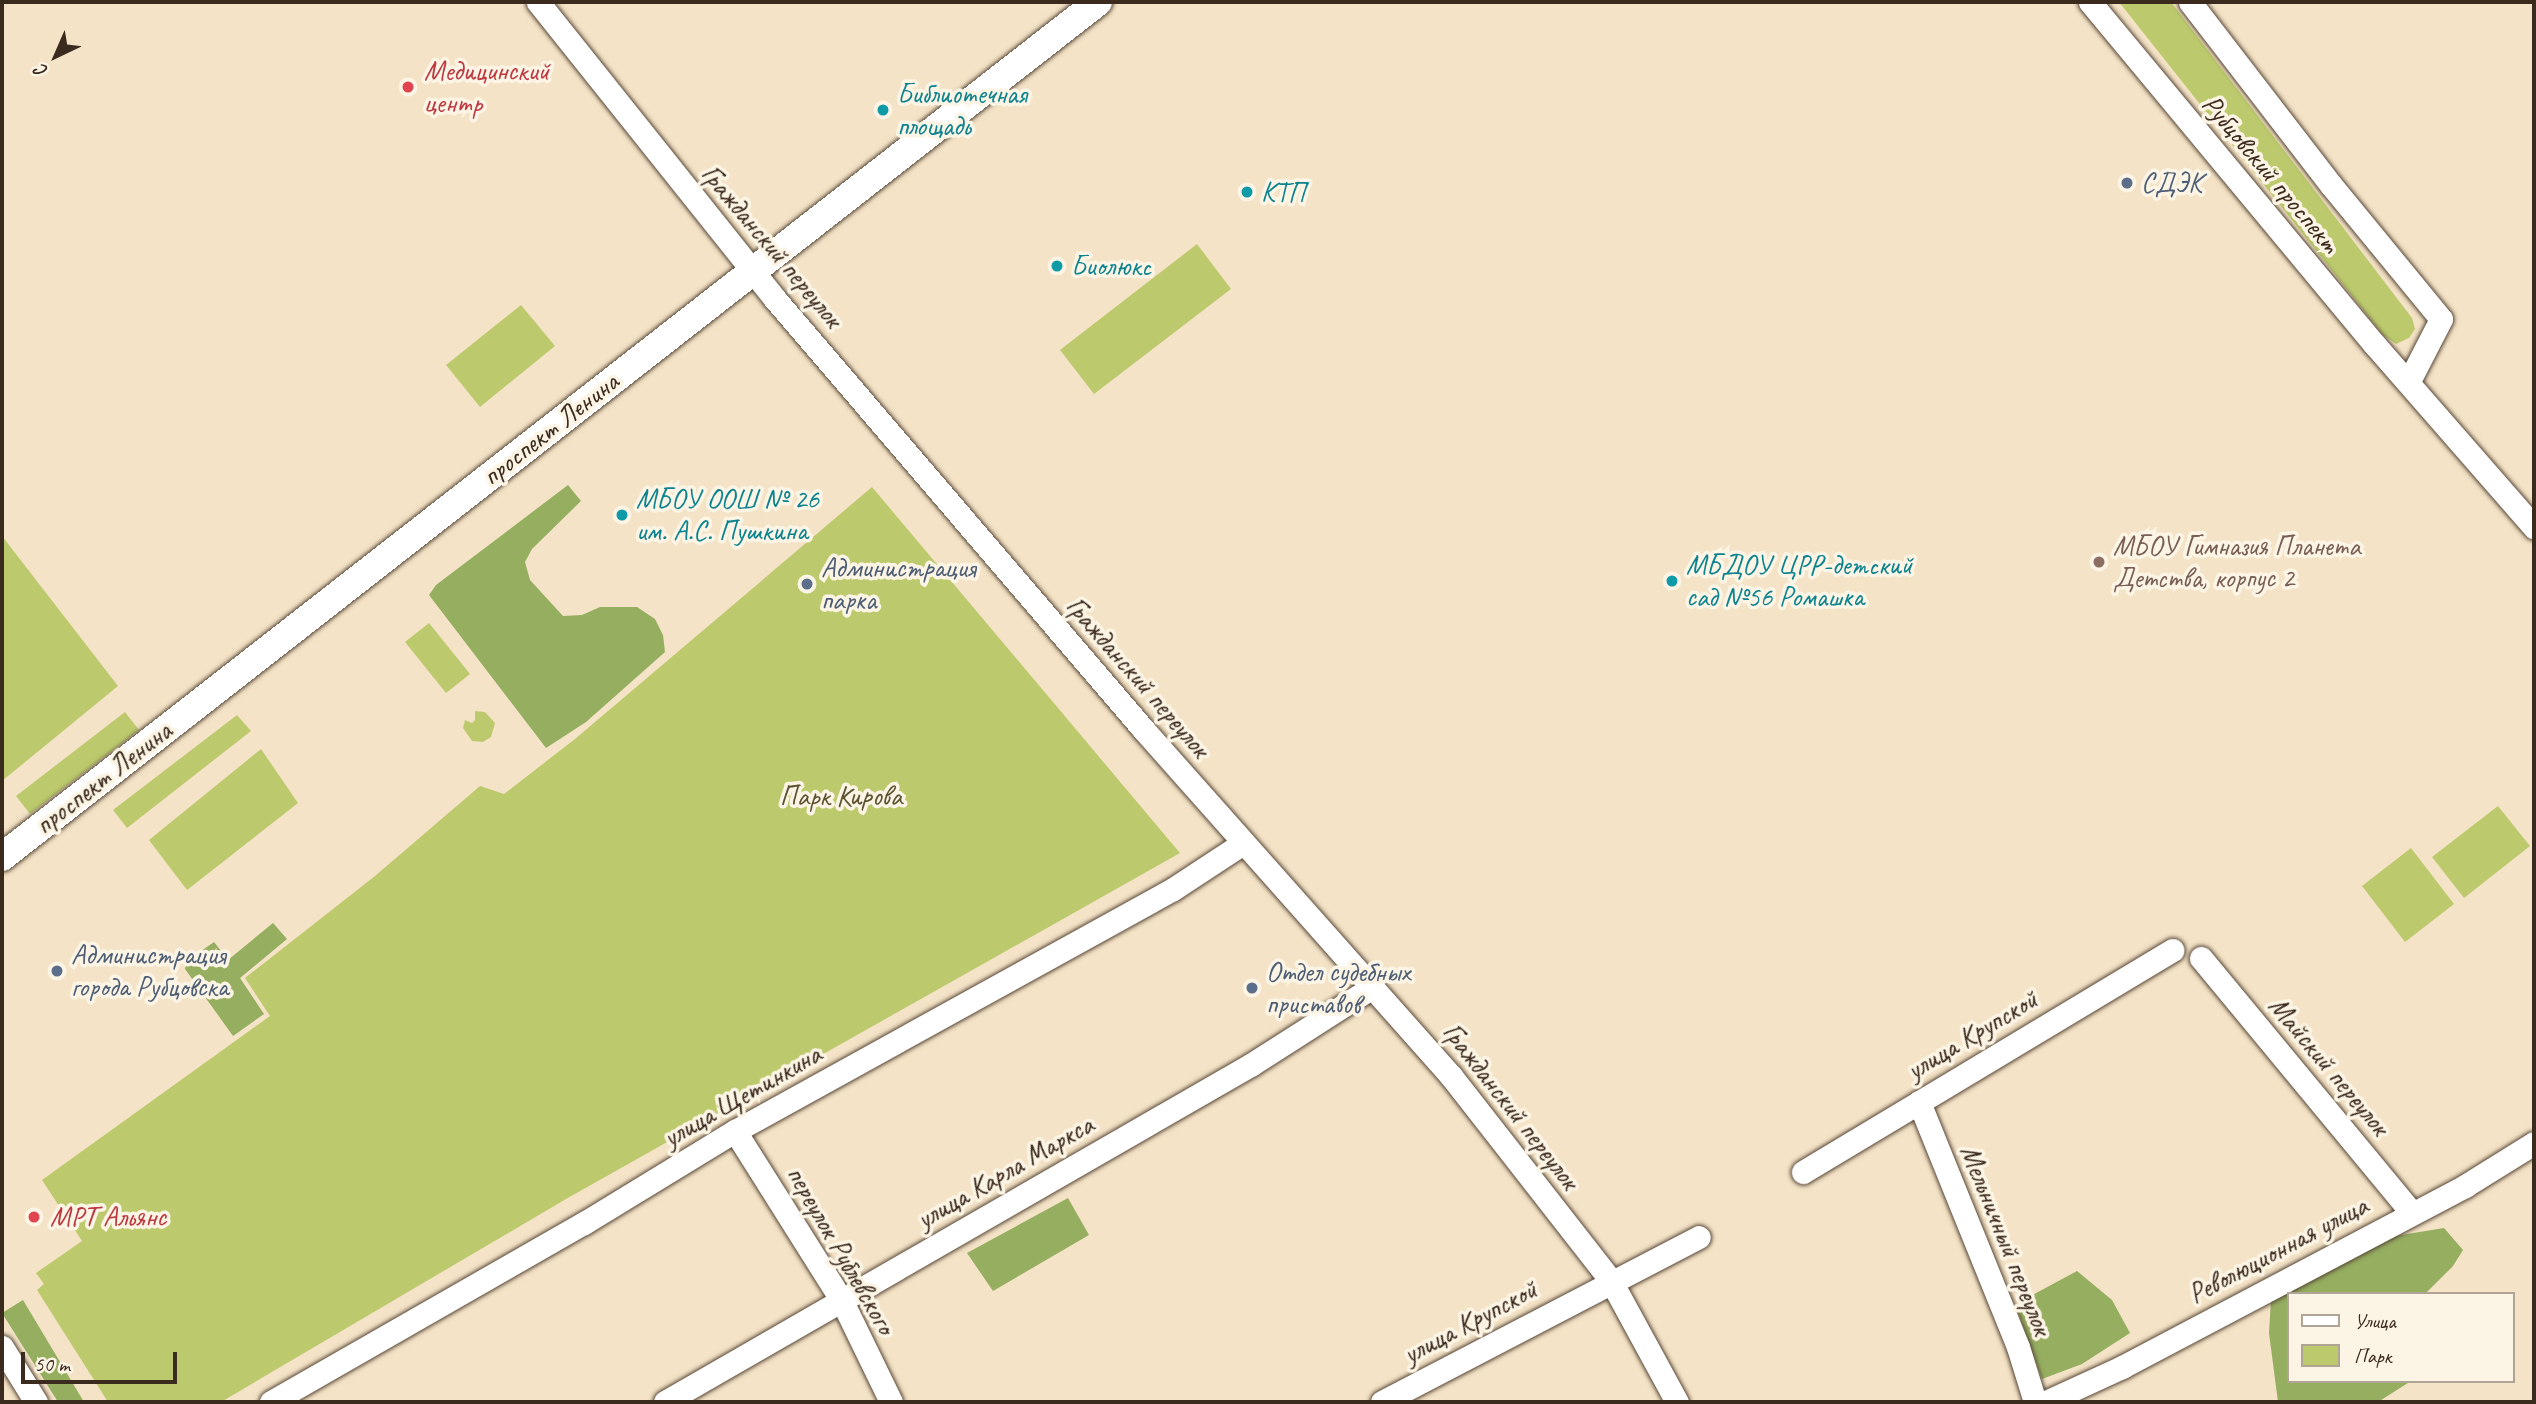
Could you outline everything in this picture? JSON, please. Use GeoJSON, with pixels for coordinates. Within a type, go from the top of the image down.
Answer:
{"type":"FeatureCollection","features":[{"type":"Feature","properties":{"kind":"main road","name":"проспект Ленина"},"geometry":{"type":"LineString","coordinates":[[2,857],[1098,2]]}},
{"type":"Feature","properties":{"kind":"street","name":"Гражданский переулок"},"geometry":{"type":"LineString","coordinates":[[538,2],[752,271],[1243,843],[1451,1076],[1611,1281],[1677,1402]]}},
{"type":"Feature","properties":{"kind":"street","name":"Рубцовский проспект"},"geometry":{"type":"LineString","coordinates":[[2090,2],[2375,345],[2534,527]]}},
{"type":"Feature","properties":{"kind":"street","name":"Рубцовский проспект"},"geometry":{"type":"LineString","coordinates":[[2190,2],[2331,185],[2441,319],[2409,381]]}},
{"type":"Feature","properties":{"kind":"street","name":"улица Щетинкина"},"geometry":{"type":"LineString","coordinates":[[271,1402],[584,1223],[735,1131],[1136,910],[1243,843]]}},
{"type":"Feature","properties":{"kind":"street","name":"улица Крупской"},"geometry":{"type":"LineString","coordinates":[[1803,1172],[2172,950]]}},
{"type":"Feature","properties":{"kind":"street","name":"Майский переулок"},"geometry":{"type":"LineString","coordinates":[[2201,958],[2411,1212]]}},
{"type":"Feature","properties":{"kind":"street","name":"улица Карла Маркса"},"geometry":{"type":"LineString","coordinates":[[665,1402],[1252,1065],[1371,988]]}},
{"type":"Feature","properties":{"kind":"street","name":"Мельничный переулок"},"geometry":{"type":"LineString","coordinates":[[1919,1102],[2018,1347],[2035,1402]]}},
{"type":"Feature","properties":{"kind":"street","name":"переулок Рублевского"},"geometry":{"type":"LineString","coordinates":[[735,1131],[842,1301],[891,1402]]}},
{"type":"Feature","properties":{"kind":"street","name":"Революционная улица"},"geometry":{"type":"LineString","coordinates":[[2046,1402],[2122,1367],[2465,1185],[2534,1143]]}},
{"type":"Feature","properties":{"kind":"street","name":"улица Крупской"},"geometry":{"type":"LineString","coordinates":[[1382,1402],[1699,1237]]}},
{"type":"Feature","properties":{"kind":"street"},"geometry":{"type":"LineString","coordinates":[[2,1347],[36,1402]]}},
{"type":"Feature","properties":{"kind":"green space"},"geometry":{"type":"Polygon","coordinates":[[[2119,2],[2171,2],[2412,318],[2415,329],[2409,338],[2396,344],[2383,335],[2119,2]]]}},
{"type":"Feature","properties":{"kind":"green space"},"geometry":{"type":"Polygon","coordinates":[[[1197,244],[1231,289],[1094,394],[1060,350],[1197,244]]]}},
{"type":"Feature","properties":{"kind":"green space"},"geometry":{"type":"Polygon","coordinates":[[[521,305],[555,346],[480,407],[446,365],[521,305]]]}},
{"type":"Feature","properties":{"kind":"green space"},"geometry":{"type":"Polygon","coordinates":[[[568,485],[581,501],[532,549],[525,562],[530,580],[563,616],[582,615],[600,607],[637,607],[655,619],[663,635],[665,652],[586,722],[546,748],[429,595],[436,585],[568,485]]]}},
{"type":"Feature","properties":{"kind":"green space","name":"Парк Кирова"},"geometry":{"type":"Polygon","coordinates":[[[872,487],[1180,853],[566,1199],[221,1402],[108,1402],[37,1290],[44,1284],[36,1273],[82,1241],[42,1180],[270,1016],[245,978],[375,876],[480,786],[504,794],[575,739],[872,487]]]}},
{"type":"Feature","properties":{"kind":"green space"},"geometry":{"type":"Polygon","coordinates":[[[2,536],[118,686],[2,781],[2,536]]]}},
{"type":"Feature","properties":{"kind":"green space"},"geometry":{"type":"Polygon","coordinates":[[[429,623],[470,674],[446,693],[405,642],[429,623]]]}},
{"type":"Feature","properties":{"kind":"green space"},"geometry":{"type":"Polygon","coordinates":[[[475,711],[485,712],[495,723],[491,737],[483,742],[472,741],[463,728],[465,720],[472,723],[475,720],[475,711]]]}},
{"type":"Feature","properties":{"kind":"green space"},"geometry":{"type":"Polygon","coordinates":[[[125,712],[139,730],[30,814],[16,796],[125,712]]]}},
{"type":"Feature","properties":{"kind":"green space"},"geometry":{"type":"Polygon","coordinates":[[[237,715],[251,731],[127,828],[113,810],[237,715]]]}},
{"type":"Feature","properties":{"kind":"green space"},"geometry":{"type":"Polygon","coordinates":[[[261,749],[298,803],[187,890],[149,840],[261,749]]]}},
{"type":"Feature","properties":{"kind":"green space"},"geometry":{"type":"Polygon","coordinates":[[[2498,806],[2530,846],[2464,898],[2432,857],[2498,806]]]}},
{"type":"Feature","properties":{"kind":"green space"},"geometry":{"type":"Polygon","coordinates":[[[2411,848],[2454,904],[2405,942],[2362,886],[2411,848]]]}},
{"type":"Feature","properties":{"kind":"green space"},"geometry":{"type":"Polygon","coordinates":[[[273,923],[287,939],[240,978],[264,1014],[233,1036],[185,969],[187,961],[214,942],[228,960],[273,923]]]}},
{"type":"Feature","properties":{"kind":"green space"},"geometry":{"type":"Polygon","coordinates":[[[1068,1198],[1089,1235],[993,1291],[967,1253],[1068,1198]]]}},
{"type":"Feature","properties":{"kind":"green space"},"geometry":{"type":"Polygon","coordinates":[[[2444,1228],[2463,1250],[2453,1266],[2427,1292],[2288,1292],[2288,1383],[2408,1383],[2378,1402],[2278,1402],[2269,1333],[2271,1299],[2395,1236],[2444,1228]]]}},
{"type":"Feature","properties":{"kind":"green space"},"geometry":{"type":"Polygon","coordinates":[[[2077,1271],[2112,1300],[2130,1333],[2082,1364],[2042,1379],[2018,1312],[2027,1298],[2077,1271]]]}},
{"type":"Feature","properties":{"kind":"green space"},"geometry":{"type":"Polygon","coordinates":[[[23,1300],[84,1402],[58,1402],[2,1313],[23,1300]]]}},
{"type":"Feature","properties":{"kind":"place","name":"Медицинский центр"},"geometry":{"type":"Point","coordinates":[408,87]}},
{"type":"Feature","properties":{"kind":"place","name":"Библиотечная площадь"},"geometry":{"type":"Point","coordinates":[883,110]}},
{"type":"Feature","properties":{"kind":"place","name":"СДЭК"},"geometry":{"type":"Point","coordinates":[2127,183]}},
{"type":"Feature","properties":{"kind":"place","name":"КТП"},"geometry":{"type":"Point","coordinates":[1247,192]}},
{"type":"Feature","properties":{"kind":"place","name":"Биолюкс"},"geometry":{"type":"Point","coordinates":[1057,266]}},
{"type":"Feature","properties":{"kind":"place","name":"МБОУ ООШ № 26 им. А.С. Пушкина"},"geometry":{"type":"Point","coordinates":[622,515]}},
{"type":"Feature","properties":{"kind":"place","name":"МБОУ Гимназия Планета Детства, корпус 2"},"geometry":{"type":"Point","coordinates":[2099,562]}},
{"type":"Feature","properties":{"kind":"place","name":"МБДОУ ЦРР-детский сад №56 Ромашка"},"geometry":{"type":"Point","coordinates":[1672,581]}},
{"type":"Feature","properties":{"kind":"place","name":"Администрация парка"},"geometry":{"type":"Point","coordinates":[807,584]}},
{"type":"Feature","properties":{"kind":"place","name":"Администрация города Рубцовска"},"geometry":{"type":"Point","coordinates":[57,971]}},
{"type":"Feature","properties":{"kind":"place","name":"Отдел судебных приставов"},"geometry":{"type":"Point","coordinates":[1252,988]}},
{"type":"Feature","properties":{"kind":"place","name":"МРТ Альянс"},"geometry":{"type":"Point","coordinates":[34,1217]}}]}
